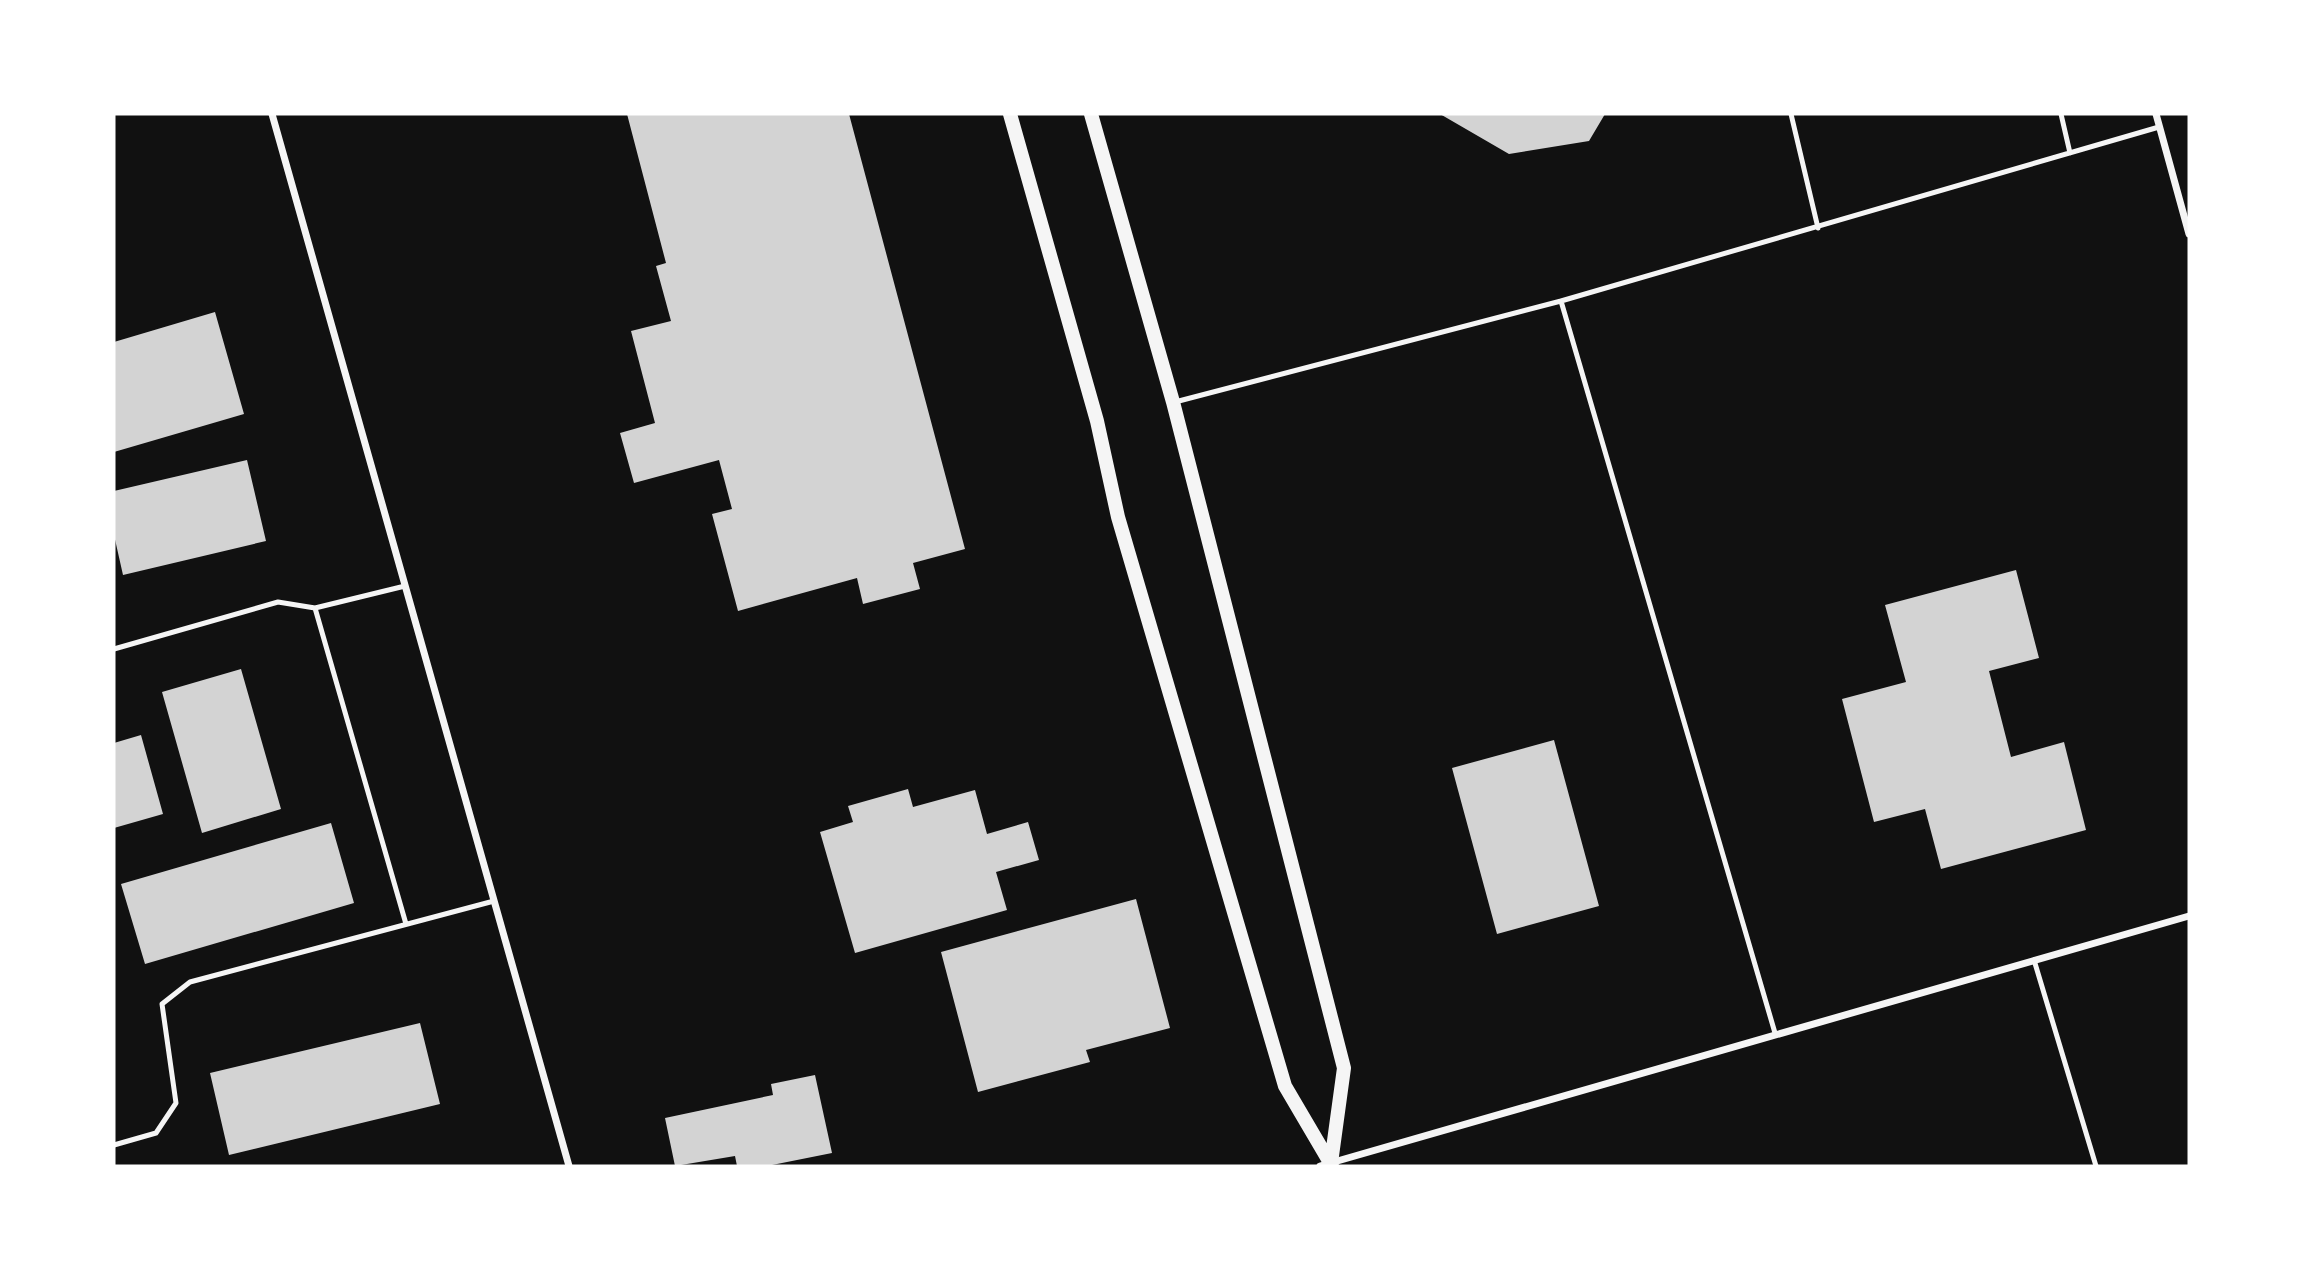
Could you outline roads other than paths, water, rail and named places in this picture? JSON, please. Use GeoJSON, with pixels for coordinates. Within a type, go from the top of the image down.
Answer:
{"type":"FeatureCollection","features":[{"type":"Feature","properties":{"kind":"main road"},"geometry":{"type":"LineString","coordinates":[[1010,114],[1097,421],[1118,517],[1285,1086],[1328,1165]]}},
{"type":"Feature","properties":{"kind":"main road"},"geometry":{"type":"LineString","coordinates":[[1091,114],[1173,402],[1344,1068],[1328,1165]]}},
{"type":"Feature","properties":{"kind":"street"},"geometry":{"type":"LineString","coordinates":[[272,114],[569,1166]]}},
{"type":"Feature","properties":{"kind":"street"},"geometry":{"type":"LineString","coordinates":[[2156,114],[2189,234]]}},
{"type":"Feature","properties":{"kind":"street"},"geometry":{"type":"LineString","coordinates":[[1328,1165],[1775,1033],[2189,916]]}},
{"type":"Feature","properties":{"kind":"lane"},"geometry":{"type":"LineString","coordinates":[[1791,114],[1818,228]]}},
{"type":"Feature","properties":{"kind":"lane"},"geometry":{"type":"LineString","coordinates":[[2061,114],[2070,153]]}},
{"type":"Feature","properties":{"kind":"lane"},"geometry":{"type":"LineString","coordinates":[[1173,402],[1561,301],[2160,127]]}},
{"type":"Feature","properties":{"kind":"lane"},"geometry":{"type":"LineString","coordinates":[[1561,301],[1775,1033]]}},
{"type":"Feature","properties":{"kind":"lane"},"geometry":{"type":"LineString","coordinates":[[114,649],[278,602],[315,608],[405,586]]}},
{"type":"Feature","properties":{"kind":"lane"},"geometry":{"type":"LineString","coordinates":[[315,608],[407,924]]}},
{"type":"Feature","properties":{"kind":"lane"},"geometry":{"type":"LineString","coordinates":[[114,1145],[156,1133],[176,1103],[162,1004],[190,982],[494,901]]}},
{"type":"Feature","properties":{"kind":"lane"},"geometry":{"type":"LineString","coordinates":[[2034,960],[2096,1166]]}}]}
